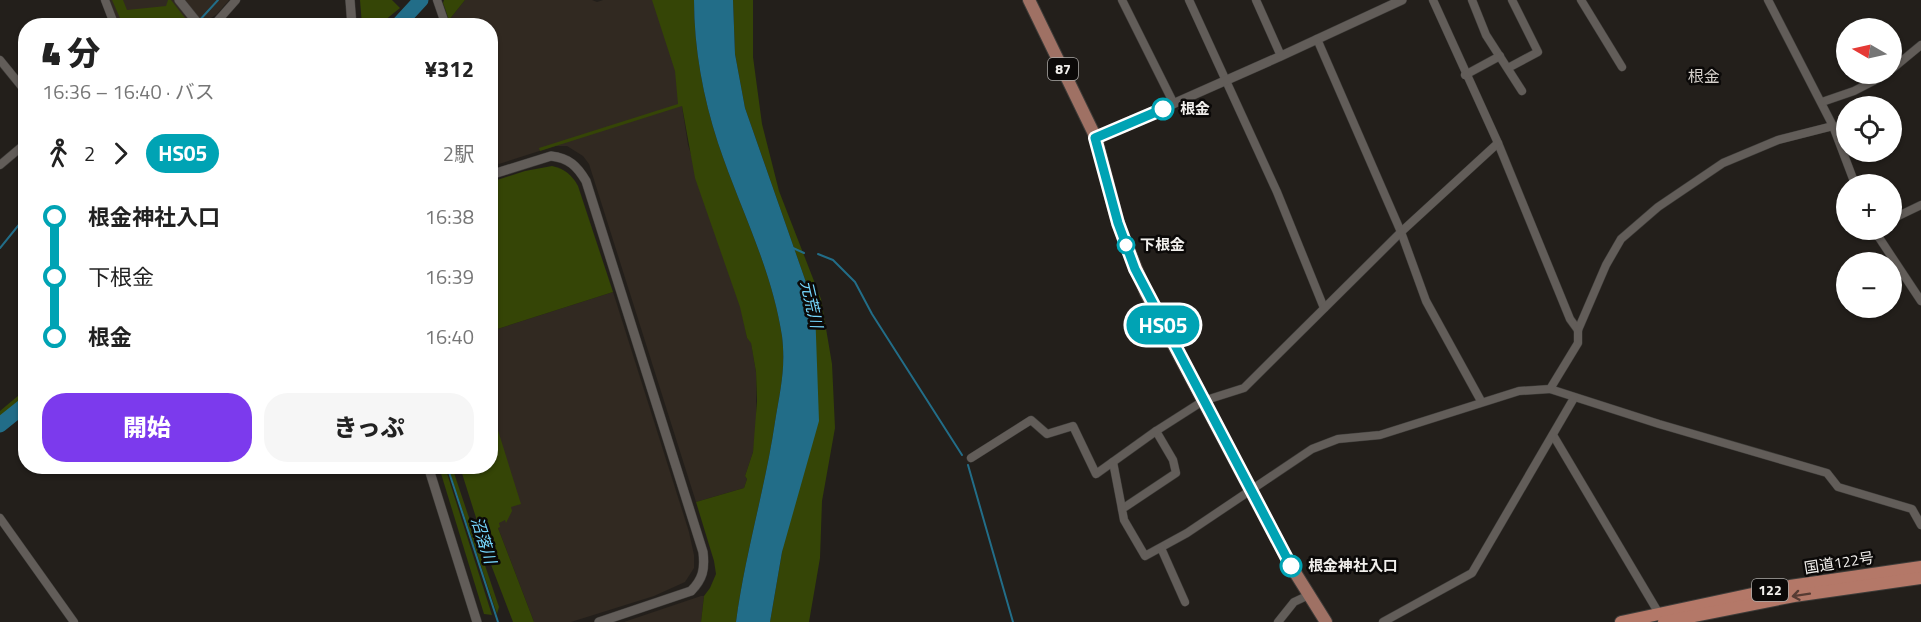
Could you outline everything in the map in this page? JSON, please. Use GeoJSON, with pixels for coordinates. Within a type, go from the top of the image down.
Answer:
{"type":"FeatureCollection","features":[{"type":"Feature","properties":{"kind":"highway","name":"国道122号"},"geometry":{"type":"LineString","coordinates":[[1662,619],[1791,586],[1921,567]]}},
{"type":"Feature","properties":{"kind":"highway","name":"国道122号"},"geometry":{"type":"LineString","coordinates":[[1621,622],[1662,619],[1794,596],[1921,578]]}},
{"type":"Feature","properties":{"kind":"main road","name":"87"},"geometry":{"type":"LineString","coordinates":[[1029,0],[1095,138],[1118,223],[1135,269],[1291,566],[1326,622]]}},
{"type":"Feature","properties":{"kind":"street"},"geometry":{"type":"LineString","coordinates":[[105,0],[113,18]]}},
{"type":"Feature","properties":{"kind":"street"},"geometry":{"type":"LineString","coordinates":[[179,0],[194,18]]}},
{"type":"Feature","properties":{"kind":"street"},"geometry":{"type":"LineString","coordinates":[[220,18],[236,0]]}},
{"type":"Feature","properties":{"kind":"street"},"geometry":{"type":"LineString","coordinates":[[350,0],[351,18]]}},
{"type":"Feature","properties":{"kind":"street"},"geometry":{"type":"LineString","coordinates":[[437,0],[443,18]]}},
{"type":"Feature","properties":{"kind":"street"},"geometry":{"type":"LineString","coordinates":[[1122,0],[1174,104]]}},
{"type":"Feature","properties":{"kind":"street"},"geometry":{"type":"LineString","coordinates":[[1189,0],[1277,192],[1324,308]]}},
{"type":"Feature","properties":{"kind":"street"},"geometry":{"type":"LineString","coordinates":[[1256,0],[1281,56]]}},
{"type":"Feature","properties":{"kind":"street"},"geometry":{"type":"LineString","coordinates":[[1095,138],[1402,0]]}},
{"type":"Feature","properties":{"kind":"street"},"geometry":{"type":"LineString","coordinates":[[1433,0],[1465,75],[1498,143],[1570,319],[1578,330]]}},
{"type":"Feature","properties":{"kind":"street"},"geometry":{"type":"LineString","coordinates":[[1472,0],[1486,35],[1522,91]]}},
{"type":"Feature","properties":{"kind":"street"},"geometry":{"type":"LineString","coordinates":[[1508,68],[1538,52],[1512,0]]}},
{"type":"Feature","properties":{"kind":"street"},"geometry":{"type":"LineString","coordinates":[[1581,0],[1622,67]]}},
{"type":"Feature","properties":{"kind":"street"},"geometry":{"type":"LineString","coordinates":[[1768,0],[1822,102],[1851,174]]}},
{"type":"Feature","properties":{"kind":"street"},"geometry":{"type":"LineString","coordinates":[[1317,39],[1401,232],[1426,301],[1481,401]]}},
{"type":"Feature","properties":{"kind":"street"},"geometry":{"type":"LineString","coordinates":[[1902,61],[1921,45]]}},
{"type":"Feature","properties":{"kind":"street"},"geometry":{"type":"LineString","coordinates":[[1465,75],[1500,56]]}},
{"type":"Feature","properties":{"kind":"street"},"geometry":{"type":"LineString","coordinates":[[0,60],[18,82]]}},
{"type":"Feature","properties":{"kind":"street"},"geometry":{"type":"LineString","coordinates":[[1822,102],[1868,84]]}},
{"type":"Feature","properties":{"kind":"street"},"geometry":{"type":"LineString","coordinates":[[1550,389],[1578,343],[1578,330],[1606,265],[1621,239],[1659,207],[1723,164],[1778,140],[1833,126]]}},
{"type":"Feature","properties":{"kind":"street"},"geometry":{"type":"LineString","coordinates":[[971,458],[1031,420],[1047,434],[1073,426],[1096,474],[1203,401],[1244,388],[1401,232],[1498,143]]}},
{"type":"Feature","properties":{"kind":"street"},"geometry":{"type":"LineString","coordinates":[[0,165],[18,150]]}},
{"type":"Feature","properties":{"kind":"street"},"geometry":{"type":"LineString","coordinates":[[498,172],[551,156],[571,162],[586,181],[703,552],[704,573],[691,591],[599,622]]}},
{"type":"Feature","properties":{"kind":"street"},"geometry":{"type":"LineString","coordinates":[[1902,214],[1921,205]]}},
{"type":"Feature","properties":{"kind":"street"},"geometry":{"type":"LineString","coordinates":[[1881,240],[1921,301]]}},
{"type":"Feature","properties":{"kind":"street"},"geometry":{"type":"LineString","coordinates":[[1113,462],[1124,520],[1145,556],[1187,533],[1312,449],[1338,439],[1380,435],[1481,401],[1519,391],[1550,389],[1827,473],[1838,487],[1912,509],[1921,525]]}},
{"type":"Feature","properties":{"kind":"street"},"geometry":{"type":"LineString","coordinates":[[1383,622],[1472,573],[1574,398]]}},
{"type":"Feature","properties":{"kind":"street"},"geometry":{"type":"LineString","coordinates":[[1122,509],[1176,473],[1173,460],[1156,431]]}},
{"type":"Feature","properties":{"kind":"street"},"geometry":{"type":"LineString","coordinates":[[1553,435],[1662,619]]}},
{"type":"Feature","properties":{"kind":"street"},"geometry":{"type":"LineString","coordinates":[[431,474],[477,622]]}},
{"type":"Feature","properties":{"kind":"street"},"geometry":{"type":"LineString","coordinates":[[0,518],[74,622]]}},
{"type":"Feature","properties":{"kind":"street"},"geometry":{"type":"LineString","coordinates":[[1161,548],[1185,602]]}},
{"type":"Feature","properties":{"kind":"street"},"geometry":{"type":"LineString","coordinates":[[1278,622],[1294,602],[1309,595]]}},
{"type":"Feature","properties":{"kind":"shaded area"},"geometry":{"type":"Polygon","coordinates":[[[109,0],[229,0],[211,18],[116,18],[109,0]]]}},
{"type":"Feature","properties":{"kind":"shaded area"},"geometry":{"type":"Polygon","coordinates":[[[465,0],[592,0],[597,2],[603,0],[677,0],[679,87],[688,145],[741,307],[747,338],[751,342],[756,372],[756,427],[753,452],[745,476],[747,479],[744,488],[696,502],[589,164],[583,156],[567,146],[555,146],[498,164],[498,18],[451,18],[465,0]]]}},
{"type":"Feature","properties":{"kind":"shaded area"},"geometry":{"type":"Polygon","coordinates":[[[613,292],[689,532],[694,568],[685,582],[654,596],[571,622],[534,622],[498,528],[491,474],[498,474],[498,329],[613,292]]]}},
{"type":"Feature","properties":{"kind":"shaded area"},"geometry":{"type":"Polygon","coordinates":[[[701,596],[704,596],[701,622],[624,622],[701,596]]]}},
{"type":"Feature","properties":{"kind":"green space"},"geometry":{"type":"Polygon","coordinates":[[[112,0],[123,0],[127,10],[166,6],[168,0],[171,0],[185,18],[120,18],[112,0]]]}},
{"type":"Feature","properties":{"kind":"green space"},"geometry":{"type":"Polygon","coordinates":[[[360,0],[392,0],[400,8],[388,18],[361,18],[360,0]]]}},
{"type":"Feature","properties":{"kind":"green space"},"geometry":{"type":"Polygon","coordinates":[[[444,0],[465,0],[451,18],[448,18],[444,0]]]}},
{"type":"Feature","properties":{"kind":"green space"},"geometry":{"type":"Polygon","coordinates":[[[652,0],[694,0],[700,72],[708,108],[718,143],[763,262],[782,336],[783,369],[771,447],[744,571],[736,622],[701,622],[704,596],[716,574],[696,502],[744,488],[747,479],[745,476],[753,452],[757,401],[756,372],[751,343],[747,338],[740,307],[695,178],[682,106],[540,151],[539,148],[678,104],[675,71],[652,0]]]}},
{"type":"Feature","properties":{"kind":"green space"},"geometry":{"type":"Polygon","coordinates":[[[733,0],[753,0],[753,57],[762,124],[779,191],[821,299],[832,364],[835,428],[822,501],[820,558],[809,622],[770,622],[782,552],[815,308],[745,108],[735,54],[733,0]]]}},
{"type":"Feature","properties":{"kind":"green space"},"geometry":{"type":"Polygon","coordinates":[[[552,166],[568,173],[573,179],[578,186],[613,292],[498,329],[498,180],[525,171],[552,166]]]}},
{"type":"Feature","properties":{"kind":"green space"},"geometry":{"type":"Polygon","coordinates":[[[18,396],[18,407],[0,421],[0,411],[18,396]]]}},
{"type":"Feature","properties":{"kind":"green space"},"geometry":{"type":"Polygon","coordinates":[[[498,430],[521,504],[511,507],[512,511],[506,523],[505,520],[499,523],[498,528],[534,622],[513,622],[490,562],[462,474],[498,474],[498,430]]]}},
{"type":"Feature","properties":{"kind":"green space"},"geometry":{"type":"Polygon","coordinates":[[[441,474],[447,474],[492,615],[484,614],[441,474]]]}},
{"type":"Feature","properties":{"kind":"green space"},"geometry":{"type":"Polygon","coordinates":[[[450,474],[454,474],[499,607],[497,614],[450,474]]]}},
{"type":"Feature","properties":{"kind":"water","name":"元荒川"},"geometry":{"type":"Polygon","coordinates":[[[694,0],[733,0],[735,54],[745,108],[815,308],[819,421],[782,552],[770,622],[736,622],[744,571],[771,447],[783,369],[782,336],[763,262],[718,143],[708,108],[700,72],[694,0]]]}},
{"type":"Feature","properties":{"kind":"waterway"},"geometry":{"type":"LineString","coordinates":[[202,18],[218,0]]}},
{"type":"Feature","properties":{"kind":"waterway"},"geometry":{"type":"LineString","coordinates":[[404,18],[421,0]]}},
{"type":"Feature","properties":{"kind":"waterway"},"geometry":{"type":"LineString","coordinates":[[0,248],[18,226]]}},
{"type":"Feature","properties":{"kind":"waterway"},"geometry":{"type":"LineString","coordinates":[[793,248],[804,253]]}},
{"type":"Feature","properties":{"kind":"waterway"},"geometry":{"type":"LineString","coordinates":[[818,254],[833,260],[855,282],[872,314],[962,455]]}},
{"type":"Feature","properties":{"kind":"waterway"},"geometry":{"type":"LineString","coordinates":[[0,425],[18,410]]}},
{"type":"Feature","properties":{"kind":"waterway"},"geometry":{"type":"LineString","coordinates":[[968,465],[1013,622]]}},
{"type":"Feature","properties":{"kind":"waterway","name":"沼落川"},"geometry":{"type":"LineString","coordinates":[[450,474],[498,622]]}},
{"type":"Feature","properties":{"kind":"bus line","name":"HS05"},"geometry":{"type":"LineString","coordinates":[[1163,109],[1095,138],[1118,223],[1146,293],[1291,566]]}},
{"type":"Feature","properties":{"kind":"place","name":"根金"},"geometry":{"type":"Point","coordinates":[1163,109]}},
{"type":"Feature","properties":{"kind":"place","name":"下根金"},"geometry":{"type":"Point","coordinates":[1126,245]}},
{"type":"Feature","properties":{"kind":"place","name":"根金神社入口"},"geometry":{"type":"Point","coordinates":[1291,566]}},
{"type":"Feature","properties":{"kind":"district","name":"根金"},"geometry":{"type":"Point","coordinates":[1704,76]}}]}
